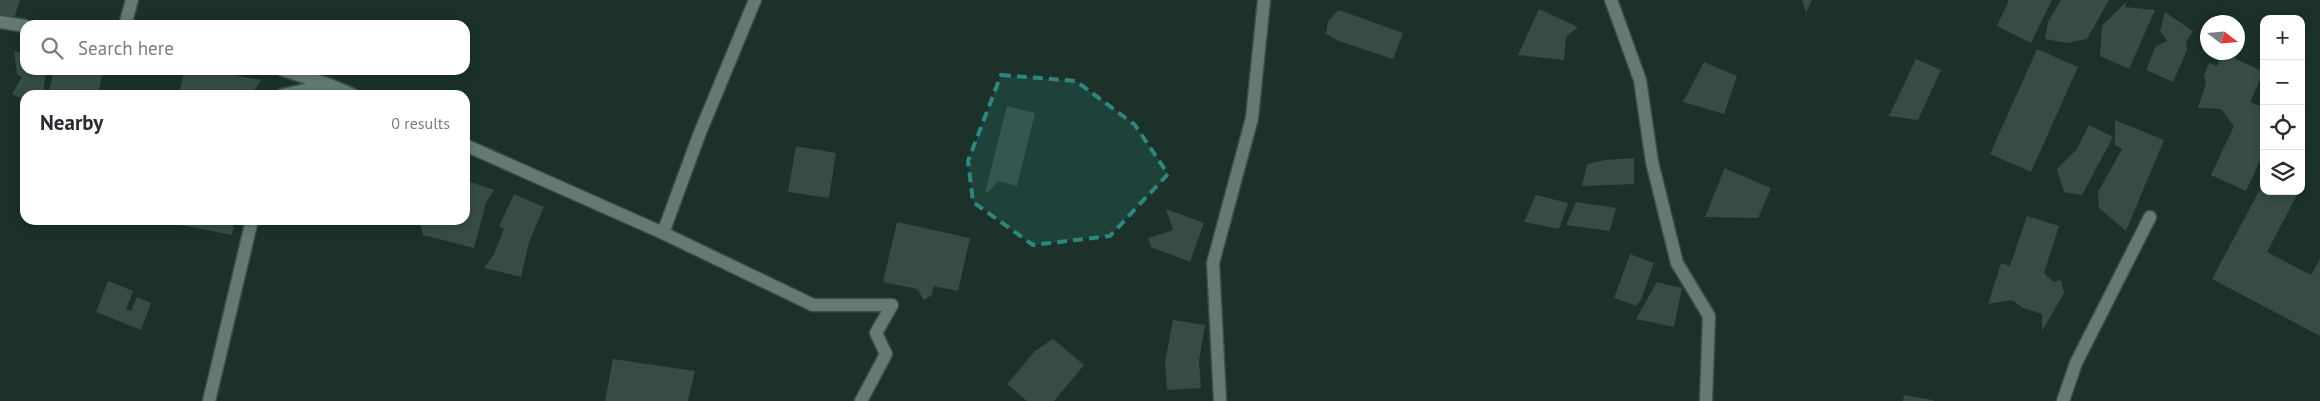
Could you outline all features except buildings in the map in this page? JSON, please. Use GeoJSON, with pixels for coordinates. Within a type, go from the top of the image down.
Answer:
{"type":"FeatureCollection","features":[{"type":"Feature","properties":{"kind":"street"},"geometry":{"type":"LineString","coordinates":[[126,20],[132,0]]}},
{"type":"Feature","properties":{"kind":"street"},"geometry":{"type":"LineString","coordinates":[[663,233],[699,135],[755,0]]}},
{"type":"Feature","properties":{"kind":"street"},"geometry":{"type":"LineString","coordinates":[[1220,401],[1213,263],[1252,118],[1264,0]]}},
{"type":"Feature","properties":{"kind":"street"},"geometry":{"type":"LineString","coordinates":[[1611,0],[1640,80],[1652,162],[1677,263],[1709,316],[1706,401]]}},
{"type":"Feature","properties":{"kind":"street"},"geometry":{"type":"LineString","coordinates":[[0,22],[20,25]]}},
{"type":"Feature","properties":{"kind":"street"},"geometry":{"type":"LineString","coordinates":[[299,75],[342,90]]}},
{"type":"Feature","properties":{"kind":"street"},"geometry":{"type":"LineString","coordinates":[[306,90],[330,85]]}},
{"type":"Feature","properties":{"kind":"street"},"geometry":{"type":"LineString","coordinates":[[470,147],[663,233],[813,305],[892,305],[876,333],[886,354],[861,401]]}},
{"type":"Feature","properties":{"kind":"street"},"geometry":{"type":"LineString","coordinates":[[2063,401],[2076,363],[2150,217]]}},
{"type":"Feature","properties":{"kind":"street"},"geometry":{"type":"LineString","coordinates":[[209,401],[251,225]]}},
{"type":"Feature","properties":{"kind":"highlighted area"},"geometry":{"type":"Polygon","coordinates":[[[1001,75],[1076,81],[1135,125],[1168,174],[1110,236],[1033,245],[973,202],[968,161],[1001,75]]]}}]}
